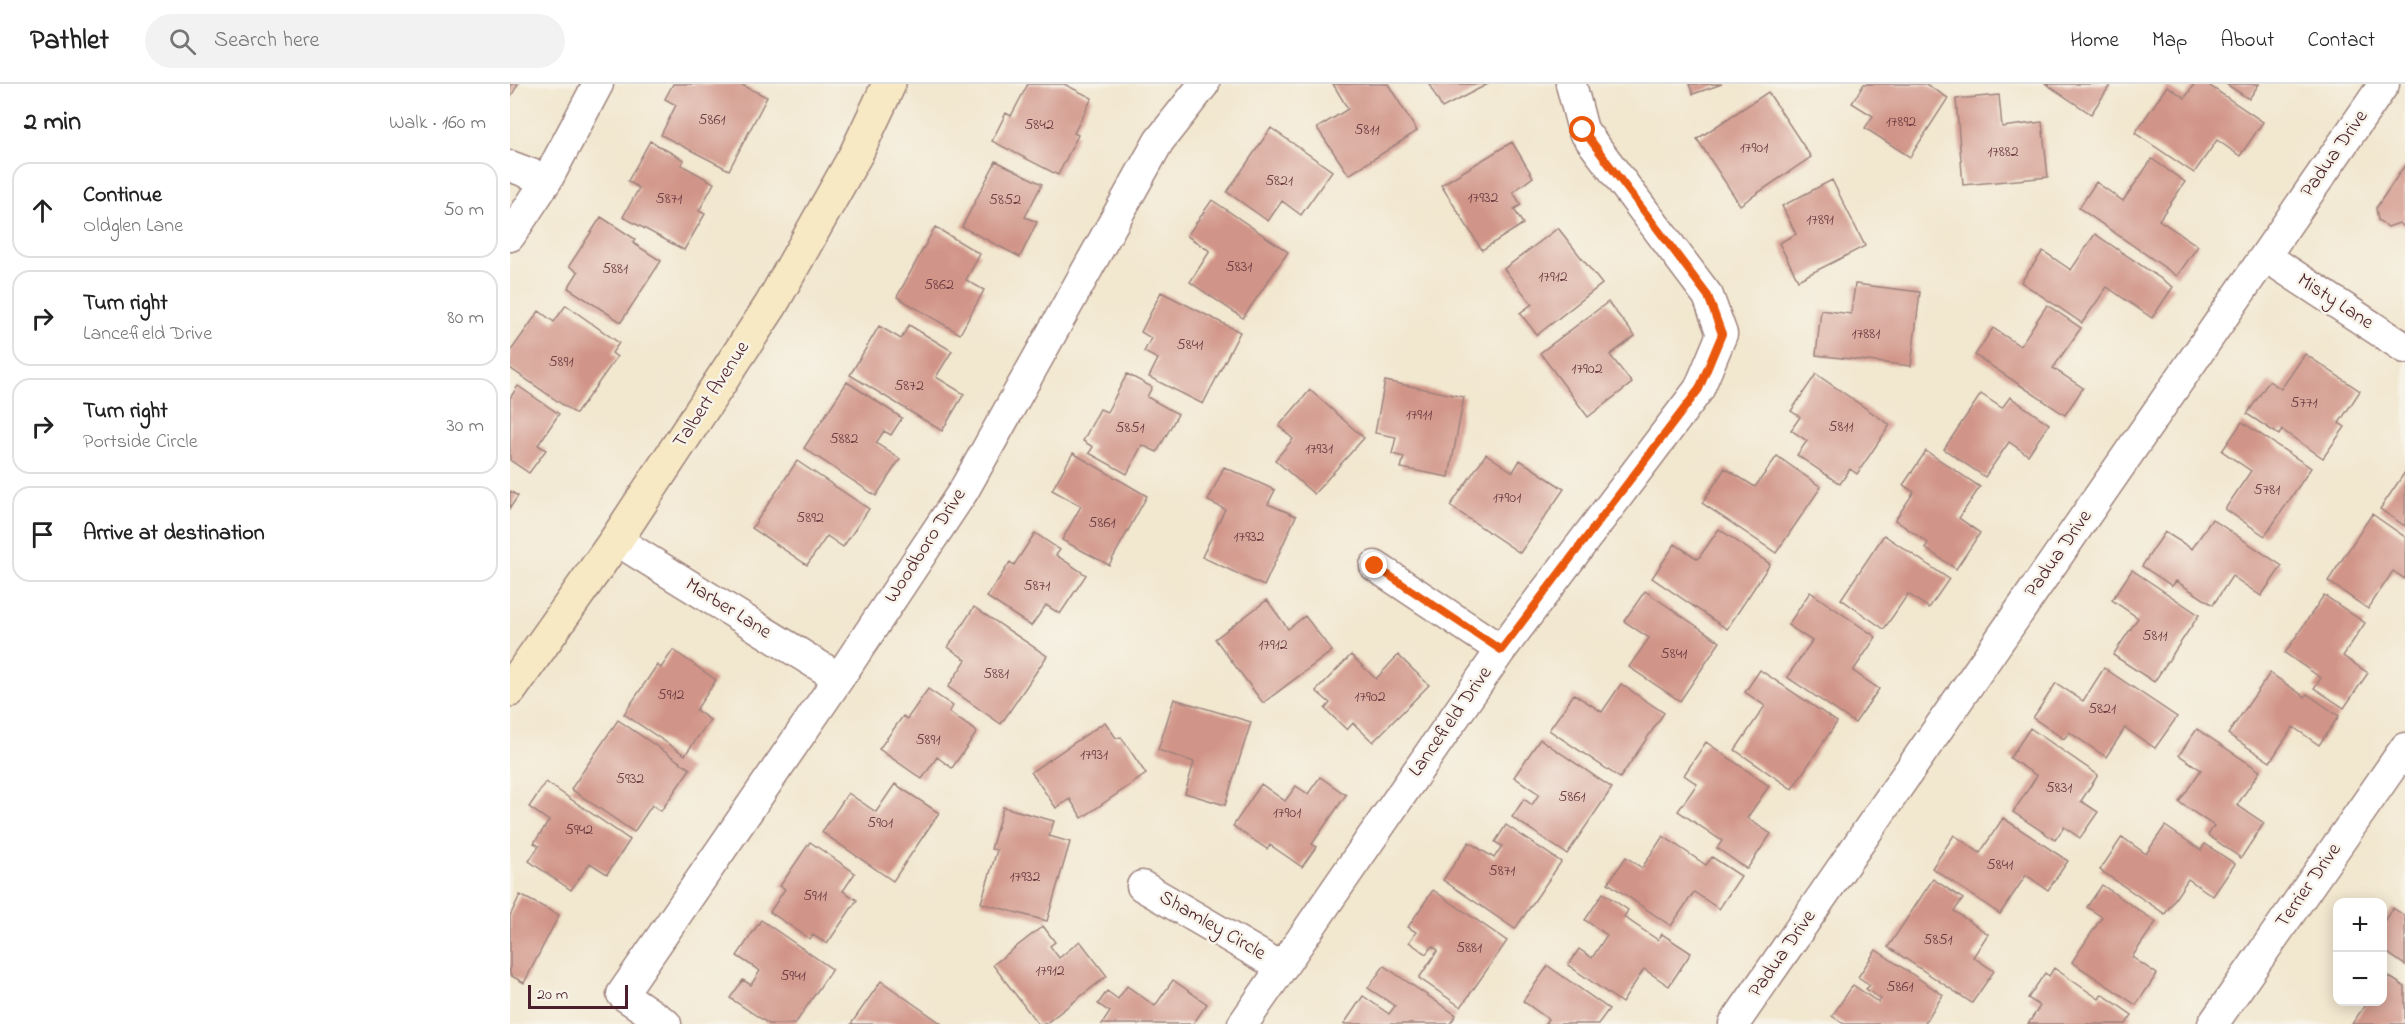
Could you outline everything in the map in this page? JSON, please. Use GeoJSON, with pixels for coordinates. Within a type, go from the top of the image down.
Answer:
{"type":"FeatureCollection","features":[{"type":"Feature","properties":{"kind":"street"},"geometry":{"type":"LineString","coordinates":[[510,236],[547,180],[598,84]]}},
{"type":"Feature","properties":{"kind":"street","name":"Talbert Avenue"},"geometry":{"type":"LineString","coordinates":[[510,690],[616,540],[771,304],[856,154],[888,84]]}},
{"type":"Feature","properties":{"kind":"street","name":"Woodboro Drive"},"geometry":{"type":"LineString","coordinates":[[666,1024],[622,994],[839,678],[964,490],[1159,141],[1204,84]]}},
{"type":"Feature","properties":{"kind":"street","name":"Lancefield Drive"},"geometry":{"type":"LineString","coordinates":[[1243,1024],[1501,650],[1699,389],[1722,334],[1708,296],[1583,130],[1571,84]]}},
{"type":"Feature","properties":{"kind":"street","name":"Padua Drive"},"geometry":{"type":"LineString","coordinates":[[1734,1024],[2384,84]]}},
{"type":"Feature","properties":{"kind":"street"},"geometry":{"type":"LineString","coordinates":[[510,166],[547,180]]}},
{"type":"Feature","properties":{"kind":"street","name":"Misty Lane"},"geometry":{"type":"LineString","coordinates":[[2265,256],[2405,348]]}},
{"type":"Feature","properties":{"kind":"street","name":"Marber Lane"},"geometry":{"type":"LineString","coordinates":[[616,540],[839,678]]}},
{"type":"Feature","properties":{"kind":"street"},"geometry":{"type":"LineString","coordinates":[[1375,566],[1501,650]]}},
{"type":"Feature","properties":{"kind":"street","name":"Terrier Drive"},"geometry":{"type":"LineString","coordinates":[[2213,1024],[2405,748]]}},
{"type":"Feature","properties":{"kind":"street","name":"Shamley Circle"},"geometry":{"type":"LineString","coordinates":[[1142,886],[1281,967]]}},
{"type":"Feature","properties":{"kind":"building"},"geometry":{"type":"Polygon","coordinates":[[[510,84],[518,84],[510,98],[510,84]]]}},
{"type":"Feature","properties":{"kind":"building"},"geometry":{"type":"Polygon","coordinates":[[[673,84],[740,84],[767,97],[729,170],[661,135],[676,105],[665,99],[673,84]]]}},
{"type":"Feature","properties":{"kind":"building"},"geometry":{"type":"Polygon","coordinates":[[[1028,84],[1064,84],[1092,98],[1074,133],[1078,135],[1058,175],[992,141],[1006,113],[1011,116],[1028,84]]]}},
{"type":"Feature","properties":{"kind":"building"},"geometry":{"type":"Polygon","coordinates":[[[1333,84],[1388,84],[1417,131],[1349,175],[1317,128],[1348,109],[1333,84]]]}},
{"type":"Feature","properties":{"kind":"building"},"geometry":{"type":"Polygon","coordinates":[[[1429,84],[1488,84],[1442,108],[1429,84]]]}},
{"type":"Feature","properties":{"kind":"building"},"geometry":{"type":"Polygon","coordinates":[[[1689,84],[1722,84],[1693,94],[1689,84]]]}},
{"type":"Feature","properties":{"kind":"building"},"geometry":{"type":"Polygon","coordinates":[[[1864,84],[1926,84],[1948,98],[1910,157],[1865,128],[1873,116],[1852,103],[1864,84]]]}},
{"type":"Feature","properties":{"kind":"building"},"geometry":{"type":"Polygon","coordinates":[[[2046,84],[2111,84],[2091,114],[2046,84]]]}},
{"type":"Feature","properties":{"kind":"building"},"geometry":{"type":"Polygon","coordinates":[[[2194,84],[2207,84],[2263,122],[2240,156],[2217,140],[2194,173],[2135,133],[2167,86],[2185,98],[2194,84]]]}},
{"type":"Feature","properties":{"kind":"building"},"geometry":{"type":"Polygon","coordinates":[[[2226,84],[2259,84],[2249,99],[2226,84]]]}},
{"type":"Feature","properties":{"kind":"building"},"geometry":{"type":"Polygon","coordinates":[[[1768,92],[1811,157],[1740,205],[1697,139],[1768,92]]]}},
{"type":"Feature","properties":{"kind":"building"},"geometry":{"type":"Polygon","coordinates":[[[1999,95],[2002,127],[2042,122],[2048,177],[1963,185],[1956,99],[1999,95]]]}},
{"type":"Feature","properties":{"kind":"building"},"geometry":{"type":"Polygon","coordinates":[[[1271,128],[1332,171],[1301,215],[1282,201],[1268,221],[1227,192],[1271,128]]]}},
{"type":"Feature","properties":{"kind":"building"},"geometry":{"type":"Polygon","coordinates":[[[650,141],[684,160],[681,165],[714,183],[699,211],[705,214],[684,250],[623,217],[639,188],[628,181],[650,141]]]}},
{"type":"Feature","properties":{"kind":"building"},"geometry":{"type":"Polygon","coordinates":[[[1512,142],[1533,177],[1513,192],[1521,205],[1514,209],[1523,224],[1482,250],[1441,185],[1512,142]]]}},
{"type":"Feature","properties":{"kind":"building"},"geometry":{"type":"Polygon","coordinates":[[[2152,159],[2185,182],[2159,220],[2198,246],[2177,276],[2079,208],[2096,182],[2123,201],[2152,159]]]}},
{"type":"Feature","properties":{"kind":"building"},"geometry":{"type":"Polygon","coordinates":[[[996,161],[1042,184],[1025,217],[1037,222],[1020,257],[962,227],[996,161]]]}},
{"type":"Feature","properties":{"kind":"building"},"geometry":{"type":"Polygon","coordinates":[[[2405,165],[2405,227],[2399,223],[2388,227],[2378,220],[2376,208],[2405,165]]]}},
{"type":"Feature","properties":{"kind":"building"},"geometry":{"type":"Polygon","coordinates":[[[1832,180],[1865,246],[1798,280],[1779,243],[1796,234],[1782,206],[1832,180]]]}},
{"type":"Feature","properties":{"kind":"building"},"geometry":{"type":"Polygon","coordinates":[[[1212,200],[1288,252],[1243,318],[1190,282],[1210,251],[1187,236],[1212,200]]]}},
{"type":"Feature","properties":{"kind":"building"},"geometry":{"type":"Polygon","coordinates":[[[601,217],[635,239],[633,243],[661,261],[621,322],[568,288],[578,272],[569,266],[601,217]]]}},
{"type":"Feature","properties":{"kind":"building"},"geometry":{"type":"Polygon","coordinates":[[[935,227],[980,254],[966,280],[984,290],[960,334],[897,297],[935,227]]]}},
{"type":"Feature","properties":{"kind":"building"},"geometry":{"type":"Polygon","coordinates":[[[1558,228],[1602,284],[1537,335],[1520,313],[1532,304],[1504,269],[1558,228]]]}},
{"type":"Feature","properties":{"kind":"building"},"geometry":{"type":"Polygon","coordinates":[[[2095,234],[2173,287],[2152,318],[2107,287],[2082,323],[2021,282],[2043,251],[2071,270],[2095,234]]]}},
{"type":"Feature","properties":{"kind":"building"},"geometry":{"type":"Polygon","coordinates":[[[1855,284],[1920,292],[1911,366],[1816,355],[1821,310],[1851,314],[1855,284]]]}},
{"type":"Feature","properties":{"kind":"building"},"geometry":{"type":"Polygon","coordinates":[[[1161,292],[1240,332],[1203,404],[1149,377],[1158,359],[1144,352],[1151,338],[1141,332],[1161,292]]]}},
{"type":"Feature","properties":{"kind":"building"},"geometry":{"type":"Polygon","coordinates":[[[1608,302],[1635,336],[1610,355],[1632,383],[1588,417],[1540,353],[1608,302]]]}},
{"type":"Feature","properties":{"kind":"building"},"geometry":{"type":"Polygon","coordinates":[[[566,305],[619,343],[612,353],[617,357],[576,414],[510,368],[510,352],[539,311],[554,322],[566,305]]]}},
{"type":"Feature","properties":{"kind":"building"},"geometry":{"type":"Polygon","coordinates":[[[2047,305],[2081,328],[2053,368],[2083,388],[2065,415],[1975,355],[1993,328],[2020,346],[2047,305]]]}},
{"type":"Feature","properties":{"kind":"building"},"geometry":{"type":"Polygon","coordinates":[[[909,325],[952,351],[936,377],[964,394],[942,431],[850,375],[879,326],[901,339],[909,325]]]}},
{"type":"Feature","properties":{"kind":"building"},"geometry":{"type":"Polygon","coordinates":[[[2305,354],[2360,391],[2339,423],[2345,427],[2323,458],[2282,430],[2279,435],[2247,414],[2269,381],[2281,389],[2305,354]]]}},
{"type":"Feature","properties":{"kind":"building"},"geometry":{"type":"Polygon","coordinates":[[[1127,374],[1152,387],[1147,397],[1178,414],[1157,452],[1142,445],[1127,474],[1089,453],[1093,447],[1083,441],[1100,409],[1107,412],[1127,374]]]}},
{"type":"Feature","properties":{"kind":"building"},"geometry":{"type":"Polygon","coordinates":[[[1816,374],[1890,425],[1857,474],[1850,469],[1840,484],[1797,455],[1807,441],[1791,430],[1800,417],[1791,411],[1816,374]]]}},
{"type":"Feature","properties":{"kind":"building"},"geometry":{"type":"Polygon","coordinates":[[[1385,381],[1464,397],[1449,477],[1401,468],[1404,457],[1392,454],[1396,437],[1375,433],[1385,381]]]}},
{"type":"Feature","properties":{"kind":"building"},"geometry":{"type":"Polygon","coordinates":[[[847,382],[902,418],[891,435],[884,431],[876,443],[900,459],[876,496],[804,448],[847,382]]]}},
{"type":"Feature","properties":{"kind":"building"},"geometry":{"type":"Polygon","coordinates":[[[518,386],[559,414],[538,445],[546,450],[529,473],[510,460],[510,398],[518,386]]]}},
{"type":"Feature","properties":{"kind":"building"},"geometry":{"type":"Polygon","coordinates":[[[1310,390],[1364,438],[1314,494],[1275,460],[1293,439],[1279,426],[1310,390]]]}},
{"type":"Feature","properties":{"kind":"building"},"geometry":{"type":"Polygon","coordinates":[[[1981,394],[2002,408],[2010,397],[2049,424],[2028,455],[2009,442],[1985,477],[1944,449],[1981,394]]]}},
{"type":"Feature","properties":{"kind":"building"},"geometry":{"type":"Polygon","coordinates":[[[2242,422],[2311,468],[2265,536],[2225,509],[2251,471],[2222,451],[2242,422]]]}},
{"type":"Feature","properties":{"kind":"building"},"geometry":{"type":"Polygon","coordinates":[[[1926,451],[1980,487],[1959,518],[1980,533],[1956,569],[1925,548],[1928,543],[1895,520],[1914,492],[1903,485],[1926,451]]]}},
{"type":"Feature","properties":{"kind":"building"},"geometry":{"type":"Polygon","coordinates":[[[1073,453],[1147,496],[1109,565],[1062,540],[1081,506],[1052,490],[1073,453]]]}},
{"type":"Feature","properties":{"kind":"building"},"geometry":{"type":"Polygon","coordinates":[[[1486,454],[1513,472],[1520,460],[1564,489],[1520,553],[1450,506],[1486,454]]]}},
{"type":"Feature","properties":{"kind":"building"},"geometry":{"type":"Polygon","coordinates":[[[1777,456],[1821,487],[1776,553],[1702,503],[1725,468],[1755,487],[1777,456]]]}},
{"type":"Feature","properties":{"kind":"building"},"geometry":{"type":"Polygon","coordinates":[[[797,461],[869,509],[843,547],[827,536],[807,565],[752,528],[797,461]]]}},
{"type":"Feature","properties":{"kind":"building"},"geometry":{"type":"Polygon","coordinates":[[[1224,467],[1275,490],[1268,504],[1296,516],[1264,586],[1202,557],[1225,509],[1208,501],[1224,467]]]}},
{"type":"Feature","properties":{"kind":"building"},"geometry":{"type":"Polygon","coordinates":[[[2405,472],[2405,526],[2380,509],[2405,472]]]}},
{"type":"Feature","properties":{"kind":"building"},"geometry":{"type":"Polygon","coordinates":[[[510,491],[518,496],[510,508],[510,491]]]}},
{"type":"Feature","properties":{"kind":"building"},"geometry":{"type":"Polygon","coordinates":[[[2372,514],[2405,537],[2405,579],[2393,571],[2368,609],[2328,581],[2372,514]]]}},
{"type":"Feature","properties":{"kind":"building"},"geometry":{"type":"Polygon","coordinates":[[[2212,519],[2282,566],[2261,596],[2232,576],[2213,605],[2176,581],[2172,586],[2142,566],[2165,532],[2192,549],[2212,519]]]}},
{"type":"Feature","properties":{"kind":"building"},"geometry":{"type":"Polygon","coordinates":[[[1719,529],[1770,564],[1727,629],[1652,578],[1675,544],[1698,559],[1719,529]]]}},
{"type":"Feature","properties":{"kind":"building"},"geometry":{"type":"Polygon","coordinates":[[[1035,533],[1060,550],[1056,555],[1086,575],[1060,614],[1046,605],[1031,626],[987,597],[1010,562],[1014,565],[1035,533]]]}},
{"type":"Feature","properties":{"kind":"building"},"geometry":{"type":"Polygon","coordinates":[[[1884,535],[1949,579],[1929,608],[1908,594],[1884,629],[1841,599],[1884,535]]]}},
{"type":"Feature","properties":{"kind":"building"},"geometry":{"type":"Polygon","coordinates":[[[2132,570],[2199,615],[2154,682],[2113,655],[2138,618],[2112,600],[2132,570]]]}},
{"type":"Feature","properties":{"kind":"building"},"geometry":{"type":"Polygon","coordinates":[[[1645,591],[1720,642],[1680,701],[1629,667],[1649,638],[1624,621],[1645,591]]]}},
{"type":"Feature","properties":{"kind":"building"},"geometry":{"type":"Polygon","coordinates":[[[1810,592],[1876,637],[1853,671],[1879,689],[1855,723],[1787,677],[1812,641],[1788,625],[1810,592]]]}},
{"type":"Feature","properties":{"kind":"building"},"geometry":{"type":"Polygon","coordinates":[[[2324,595],[2365,623],[2343,656],[2368,673],[2344,708],[2314,688],[2321,678],[2285,653],[2324,595]]]}},
{"type":"Feature","properties":{"kind":"building"},"geometry":{"type":"Polygon","coordinates":[[[1267,600],[1288,629],[1305,616],[1332,651],[1263,703],[1215,639],[1267,600]]]}},
{"type":"Feature","properties":{"kind":"building"},"geometry":{"type":"Polygon","coordinates":[[[974,607],[1047,656],[1001,724],[948,687],[966,660],[948,647],[974,607]]]}},
{"type":"Feature","properties":{"kind":"building"},"geometry":{"type":"Polygon","coordinates":[[[673,650],[716,680],[696,710],[710,720],[685,755],[624,714],[657,665],[661,668],[673,650]]]}},
{"type":"Feature","properties":{"kind":"building"},"geometry":{"type":"Polygon","coordinates":[[[1351,655],[1376,679],[1398,655],[1429,685],[1373,742],[1353,723],[1347,730],[1325,709],[1330,703],[1316,691],[1351,655]]]}},
{"type":"Feature","properties":{"kind":"building"},"geometry":{"type":"Polygon","coordinates":[[[2104,668],[2177,717],[2155,748],[2125,728],[2106,757],[2069,732],[2064,739],[2033,718],[2056,683],[2083,701],[2104,668]]]}},
{"type":"Feature","properties":{"kind":"building"},"geometry":{"type":"Polygon","coordinates":[[[1760,670],[1837,722],[1792,789],[1735,750],[1765,706],[1745,692],[1760,670]]]}},
{"type":"Feature","properties":{"kind":"building"},"geometry":{"type":"Polygon","coordinates":[[[2270,673],[2305,697],[2307,694],[2339,716],[2319,745],[2293,727],[2270,762],[2228,734],[2270,673]]]}},
{"type":"Feature","properties":{"kind":"building"},"geometry":{"type":"Polygon","coordinates":[[[1621,684],[1664,713],[1620,778],[1549,730],[1574,694],[1602,712],[1621,684]]]}},
{"type":"Feature","properties":{"kind":"building"},"geometry":{"type":"Polygon","coordinates":[[[928,689],[953,706],[949,712],[977,732],[952,768],[937,757],[922,779],[879,749],[903,716],[907,719],[928,689]]]}},
{"type":"Feature","properties":{"kind":"building"},"geometry":{"type":"Polygon","coordinates":[[[1174,699],[1251,722],[1225,805],[1185,793],[1194,762],[1158,750],[1174,699]]]}},
{"type":"Feature","properties":{"kind":"building"},"geometry":{"type":"Polygon","coordinates":[[[618,720],[690,769],[661,811],[652,805],[634,832],[571,789],[618,720]]]}},
{"type":"Feature","properties":{"kind":"building"},"geometry":{"type":"Polygon","coordinates":[[[1105,722],[1116,738],[1121,737],[1146,774],[1082,818],[1070,799],[1056,808],[1031,772],[1105,722]]]}},
{"type":"Feature","properties":{"kind":"building"},"geometry":{"type":"Polygon","coordinates":[[[2030,728],[2098,775],[2081,801],[2098,812],[2080,838],[2064,827],[2055,840],[2013,812],[2037,776],[2010,758],[2030,728]]]}},
{"type":"Feature","properties":{"kind":"building"},"geometry":{"type":"Polygon","coordinates":[[[2197,729],[2260,771],[2237,805],[2264,823],[2241,858],[2208,835],[2214,826],[2179,802],[2201,770],[2179,755],[2197,729]]]}},
{"type":"Feature","properties":{"kind":"building"},"geometry":{"type":"Polygon","coordinates":[[[1540,739],[1612,788],[1567,854],[1512,817],[1524,799],[1532,805],[1539,794],[1514,777],[1540,739]]]}},
{"type":"Feature","properties":{"kind":"building"},"geometry":{"type":"Polygon","coordinates":[[[1706,742],[1769,786],[1747,818],[1771,834],[1747,869],[1717,848],[1722,841],[1678,811],[1697,784],[1684,775],[1706,742]]]}},
{"type":"Feature","properties":{"kind":"building"},"geometry":{"type":"Polygon","coordinates":[[[1320,777],[1346,795],[1312,844],[1316,847],[1302,867],[1270,845],[1267,849],[1233,826],[1261,784],[1285,801],[1296,786],[1308,794],[1320,777]]]}},
{"type":"Feature","properties":{"kind":"building"},"geometry":{"type":"Polygon","coordinates":[[[546,782],[630,840],[607,874],[590,863],[571,890],[529,861],[539,846],[534,843],[549,821],[529,807],[546,782]]]}},
{"type":"Feature","properties":{"kind":"building"},"geometry":{"type":"Polygon","coordinates":[[[895,784],[939,813],[893,881],[822,832],[848,793],[876,812],[895,784]]]}},
{"type":"Feature","properties":{"kind":"building"},"geometry":{"type":"Polygon","coordinates":[[[1003,807],[1054,821],[1049,836],[1070,842],[1047,921],[981,903],[997,850],[991,849],[1003,807]]]}},
{"type":"Feature","properties":{"kind":"building"},"geometry":{"type":"Polygon","coordinates":[[[2003,818],[2068,861],[2048,890],[2026,875],[2000,914],[1932,868],[1954,835],[1980,853],[2003,818]]]}},
{"type":"Feature","properties":{"kind":"building"},"geometry":{"type":"Polygon","coordinates":[[[1506,825],[1561,862],[1515,929],[1443,880],[1469,842],[1494,858],[1502,846],[1495,842],[1506,825]]]}},
{"type":"Feature","properties":{"kind":"building"},"geometry":{"type":"Polygon","coordinates":[[[2165,826],[2201,850],[2205,844],[2235,864],[2213,896],[2188,879],[2165,914],[2100,870],[2122,837],[2146,854],[2165,826]]]}},
{"type":"Feature","properties":{"kind":"building"},"geometry":{"type":"Polygon","coordinates":[[[1663,836],[1706,865],[1712,857],[1741,876],[1719,909],[1694,892],[1671,926],[1608,883],[1626,857],[1642,868],[1663,836]]]}},
{"type":"Feature","properties":{"kind":"building"},"geometry":{"type":"Polygon","coordinates":[[[810,842],[855,873],[843,891],[857,900],[827,944],[813,935],[810,939],[770,912],[785,889],[780,886],[810,842]]]}},
{"type":"Feature","properties":{"kind":"building"},"geometry":{"type":"Polygon","coordinates":[[[1933,879],[1963,899],[1954,911],[1988,934],[1973,957],[1994,971],[1972,1003],[1888,947],[1933,879]]]}},
{"type":"Feature","properties":{"kind":"building"},"geometry":{"type":"Polygon","coordinates":[[[2102,885],[2156,922],[2132,957],[2157,974],[2136,1005],[2072,962],[2102,917],[2087,907],[2102,885]]]}},
{"type":"Feature","properties":{"kind":"building"},"geometry":{"type":"Polygon","coordinates":[[[1433,890],[1507,941],[1461,1007],[1419,978],[1438,950],[1432,946],[1426,954],[1409,942],[1416,932],[1408,927],[1433,890]]]}},
{"type":"Feature","properties":{"kind":"building"},"geometry":{"type":"Polygon","coordinates":[[[1603,893],[1628,910],[1624,917],[1658,940],[1662,934],[1691,953],[1669,986],[1644,969],[1622,1003],[1568,965],[1579,949],[1592,958],[1607,935],[1585,920],[1603,893]]]}},
{"type":"Feature","properties":{"kind":"building"},"geometry":{"type":"Polygon","coordinates":[[[520,895],[559,915],[524,983],[510,975],[510,916],[520,895]]]}},
{"type":"Feature","properties":{"kind":"building"},"geometry":{"type":"Polygon","coordinates":[[[2393,908],[2405,916],[2405,965],[2387,952],[2387,917],[2393,908]]]}},
{"type":"Feature","properties":{"kind":"building"},"geometry":{"type":"Polygon","coordinates":[[[761,920],[832,969],[795,1024],[769,1024],[730,998],[743,980],[751,985],[760,971],[737,956],[761,920]]]}},
{"type":"Feature","properties":{"kind":"building"},"geometry":{"type":"Polygon","coordinates":[[[1043,926],[1055,942],[1050,946],[1059,958],[1080,941],[1107,976],[1045,1024],[1038,1024],[993,965],[1043,926]]]}},
{"type":"Feature","properties":{"kind":"building"},"geometry":{"type":"Polygon","coordinates":[[[1876,950],[1943,995],[1924,1024],[1844,1024],[1832,1016],[1853,985],[1878,1002],[1881,999],[1866,989],[1870,985],[1858,977],[1876,950]]]}},
{"type":"Feature","properties":{"kind":"building"},"geometry":{"type":"Polygon","coordinates":[[[1384,966],[1456,1015],[1450,1024],[1344,1024],[1363,996],[1389,1014],[1395,1006],[1368,988],[1384,966]]]}},
{"type":"Feature","properties":{"kind":"building"},"geometry":{"type":"Polygon","coordinates":[[[1548,966],[1609,1009],[1598,1024],[1545,1024],[1548,1019],[1523,1001],[1548,966]]]}},
{"type":"Feature","properties":{"kind":"building"},"geometry":{"type":"Polygon","coordinates":[[[2054,968],[2099,999],[2102,994],[2132,1015],[2126,1024],[2028,1024],[2040,1006],[2028,998],[2045,973],[2049,976],[2054,968]]]}},
{"type":"Feature","properties":{"kind":"building"},"geometry":{"type":"Polygon","coordinates":[[[2387,975],[2405,987],[2405,1024],[2352,1024],[2364,1006],[2387,1006],[2387,975]]]}},
{"type":"Feature","properties":{"kind":"building"},"geometry":{"type":"Polygon","coordinates":[[[1173,980],[1207,1004],[1193,1024],[1102,1024],[1110,1012],[1098,1004],[1107,991],[1118,999],[1127,986],[1155,1006],[1173,980]]]}},
{"type":"Feature","properties":{"kind":"building"},"geometry":{"type":"Polygon","coordinates":[[[881,981],[942,1024],[851,1024],[881,981]]]}},
{"type":"Feature","properties":{"kind":"route"},"geometry":{"type":"LineString","coordinates":[[1375,566],[1501,650],[1699,389],[1722,334],[1708,296],[1583,130]]}}]}
